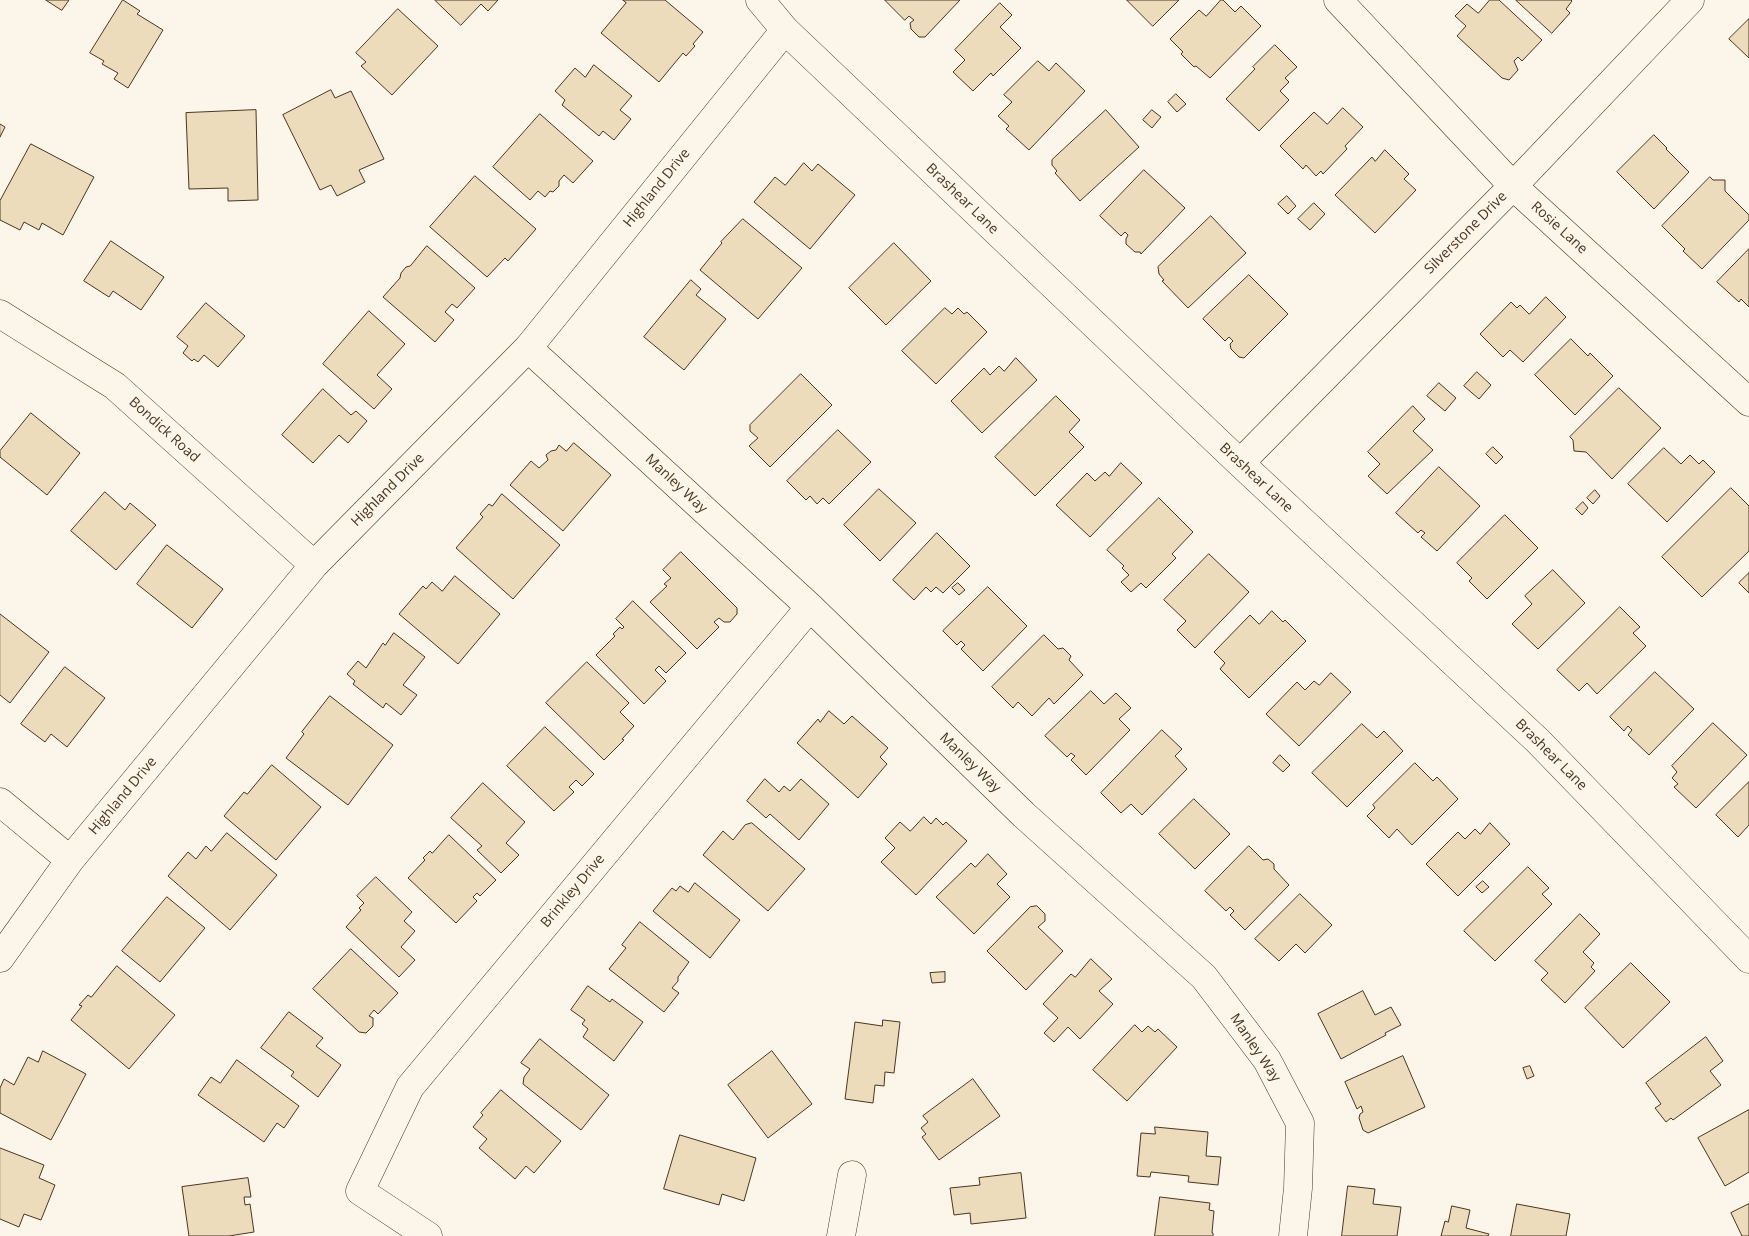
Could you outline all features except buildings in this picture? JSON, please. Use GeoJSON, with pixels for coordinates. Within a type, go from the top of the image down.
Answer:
{"type":"FeatureCollection","features":[{"type":"Feature","properties":{"kind":"street","name":"Brashear Lane"},"geometry":{"type":"LineString","coordinates":[[760,0],[785,30],[1240,463],[1538,740],[1749,959]]}},
{"type":"Feature","properties":{"kind":"street","name":"Rosie Lane"},"geometry":{"type":"LineString","coordinates":[[1338,0],[1513,186],[1749,402]]}},
{"type":"Feature","properties":{"kind":"street","name":"Silverstone Drive"},"geometry":{"type":"LineString","coordinates":[[1240,463],[1513,186],[1690,0]]}},
{"type":"Feature","properties":{"kind":"street","name":"Highland Drive"},"geometry":{"type":"LineString","coordinates":[[0,958],[70,860],[314,565],[528,348],[785,30]]}},
{"type":"Feature","properties":{"kind":"street","name":"Bondick Road"},"geometry":{"type":"LineString","coordinates":[[0,314],[115,386],[314,565]]}},
{"type":"Feature","properties":{"kind":"street","name":"Manley Way"},"geometry":{"type":"LineString","coordinates":[[528,348],[810,607],[1024,815],[1204,976],[1267,1060],[1300,1123],[1298,1188],[1293,1236]]}},
{"type":"Feature","properties":{"kind":"street","name":"Brinkley Drive"},"geometry":{"type":"LineString","coordinates":[[428,1236],[360,1191],[410,1087],[810,607]]}},
{"type":"Feature","properties":{"kind":"street"},"geometry":{"type":"LineString","coordinates":[[0,802],[70,860]]}},
{"type":"Feature","properties":{"kind":"street"},"geometry":{"type":"LineString","coordinates":[[841,1236],[852,1175]]}}]}
